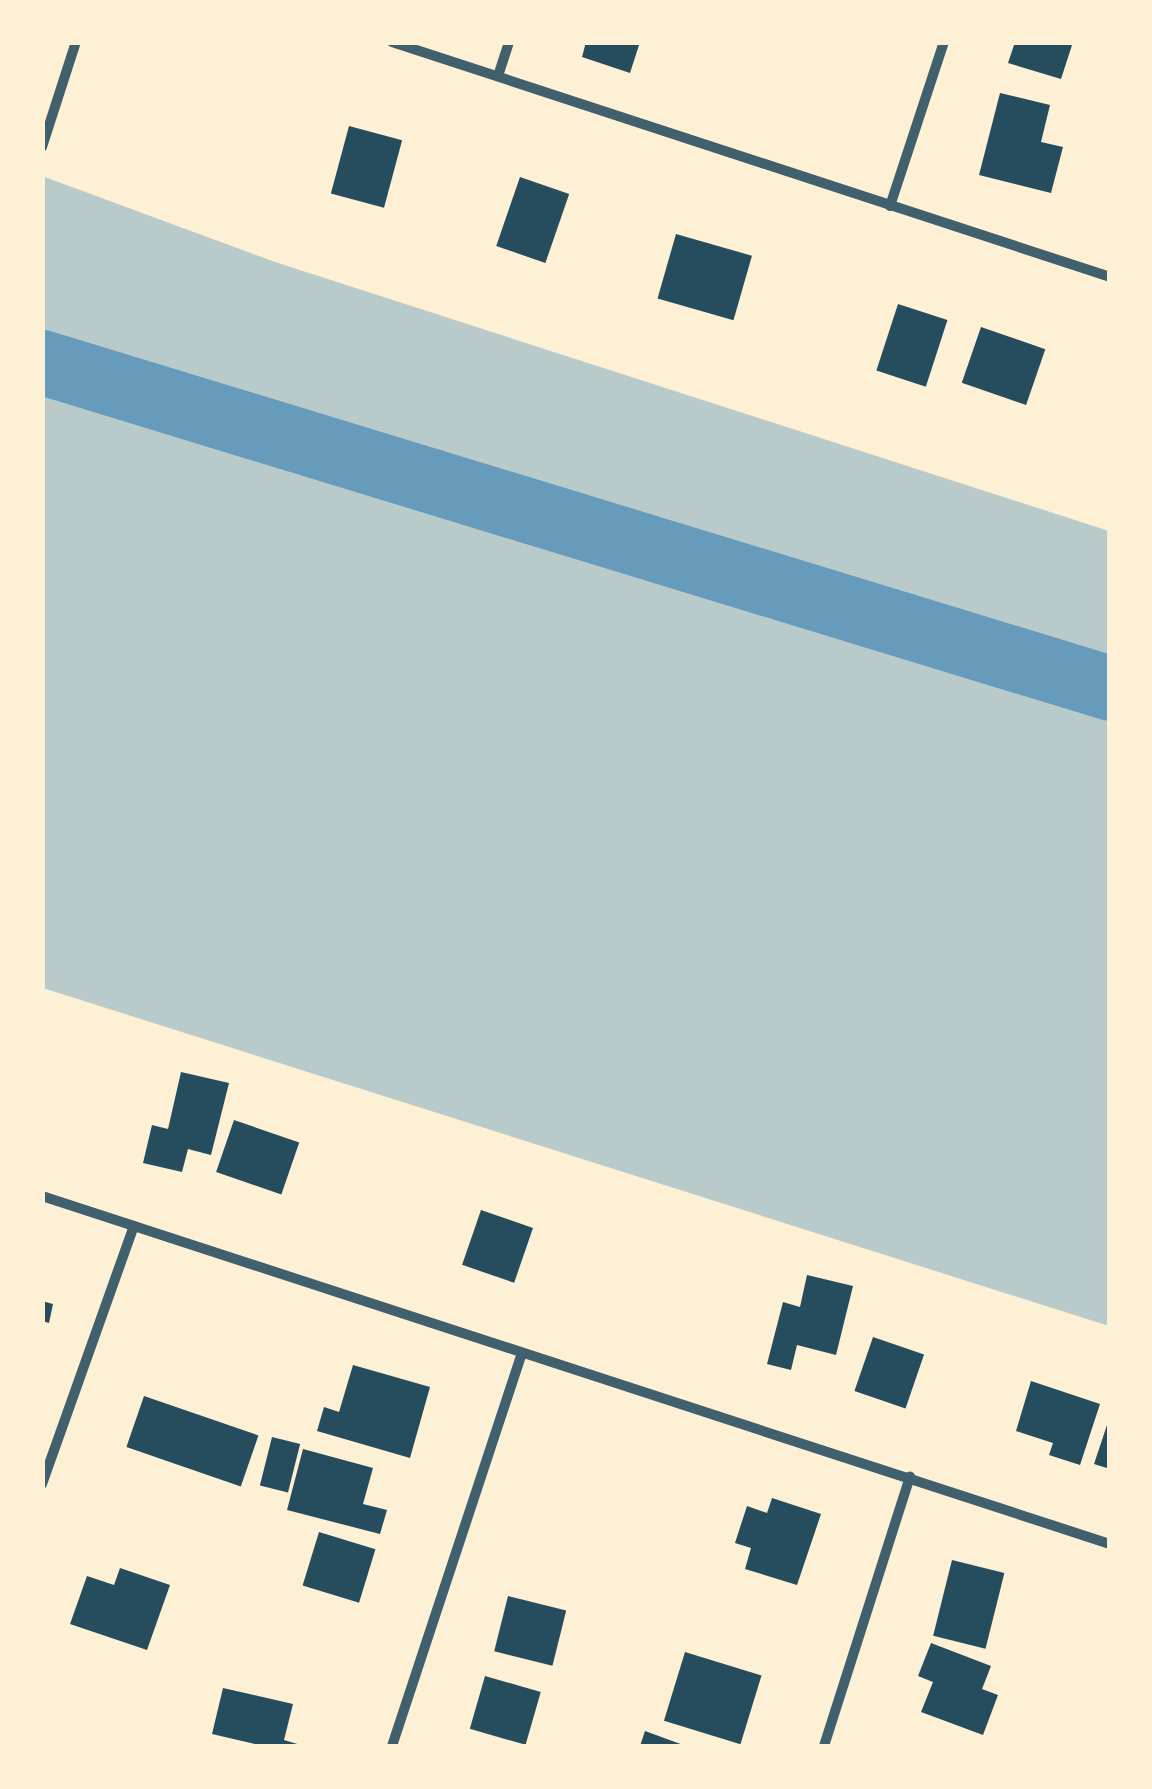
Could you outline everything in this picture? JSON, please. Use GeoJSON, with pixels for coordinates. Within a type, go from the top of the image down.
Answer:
{"type":"FeatureCollection","features":[{"type":"Feature","properties":{"kind":"street"},"geometry":{"type":"LineString","coordinates":[[42,147],[76,42]]}},
{"type":"Feature","properties":{"kind":"street"},"geometry":{"type":"LineString","coordinates":[[392,42],[1110,277]]}},
{"type":"Feature","properties":{"kind":"street"},"geometry":{"type":"LineString","coordinates":[[498,76],[508,42]]}},
{"type":"Feature","properties":{"kind":"street"},"geometry":{"type":"LineString","coordinates":[[890,206],[944,42]]}},
{"type":"Feature","properties":{"kind":"street"},"geometry":{"type":"LineString","coordinates":[[42,1196],[1110,1544]]}},
{"type":"Feature","properties":{"kind":"street"},"geometry":{"type":"LineString","coordinates":[[42,1484],[134,1226]]}},
{"type":"Feature","properties":{"kind":"street"},"geometry":{"type":"LineString","coordinates":[[392,1746],[522,1353]]}},
{"type":"Feature","properties":{"kind":"street"},"geometry":{"type":"LineString","coordinates":[[824,1746],[910,1476]]}},
{"type":"Feature","properties":{"kind":"shaded area"},"geometry":{"type":"Polygon","coordinates":[[[42,176],[275,262],[1109,531],[1109,1326],[43,988],[42,176]]]}},
{"type":"Feature","properties":{"kind":"building"},"geometry":{"type":"Polygon","coordinates":[[[586,42],[640,42],[630,73],[582,57],[586,42]]]}},
{"type":"Feature","properties":{"kind":"building"},"geometry":{"type":"Polygon","coordinates":[[[1015,42],[1073,42],[1061,79],[1008,63],[1015,42]]]}},
{"type":"Feature","properties":{"kind":"building"},"geometry":{"type":"Polygon","coordinates":[[[1000,93],[1050,105],[1041,142],[1063,147],[1051,193],[979,175],[1000,93]]]}},
{"type":"Feature","properties":{"kind":"building"},"geometry":{"type":"Polygon","coordinates":[[[349,126],[402,140],[384,208],[331,194],[349,126]]]}},
{"type":"Feature","properties":{"kind":"building"},"geometry":{"type":"Polygon","coordinates":[[[520,177],[569,194],[545,263],[496,246],[520,177]]]}},
{"type":"Feature","properties":{"kind":"building"},"geometry":{"type":"Polygon","coordinates":[[[676,234],[752,256],[733,320],[658,298],[676,234]]]}},
{"type":"Feature","properties":{"kind":"building"},"geometry":{"type":"Polygon","coordinates":[[[898,304],[947,320],[926,387],[876,371],[898,304]]]}},
{"type":"Feature","properties":{"kind":"building"},"geometry":{"type":"Polygon","coordinates":[[[981,327],[1045,349],[1026,405],[962,383],[981,327]]]}},
{"type":"Feature","properties":{"kind":"building"},"geometry":{"type":"Polygon","coordinates":[[[181,1072],[229,1083],[211,1155],[188,1149],[182,1172],[143,1163],[152,1125],[168,1129],[181,1072]]]}},
{"type":"Feature","properties":{"kind":"building"},"geometry":{"type":"Polygon","coordinates":[[[234,1120],[299,1142],[281,1194],[216,1172],[234,1120]]]}},
{"type":"Feature","properties":{"kind":"building"},"geometry":{"type":"Polygon","coordinates":[[[481,1210],[533,1228],[514,1283],[462,1265],[481,1210]]]}},
{"type":"Feature","properties":{"kind":"building"},"geometry":{"type":"Polygon","coordinates":[[[807,1275],[853,1286],[836,1355],[797,1345],[791,1370],[767,1364],[783,1302],[800,1307],[807,1275]]]}},
{"type":"Feature","properties":{"kind":"building"},"geometry":{"type":"Polygon","coordinates":[[[42,1301],[53,1304],[49,1323],[42,1321],[42,1301]]]}},
{"type":"Feature","properties":{"kind":"building"},"geometry":{"type":"Polygon","coordinates":[[[873,1337],[924,1355],[906,1408],[854,1391],[873,1337]]]}},
{"type":"Feature","properties":{"kind":"building"},"geometry":{"type":"Polygon","coordinates":[[[353,1365],[430,1387],[410,1458],[317,1431],[324,1407],[339,1412],[353,1365]]]}},
{"type":"Feature","properties":{"kind":"building"},"geometry":{"type":"Polygon","coordinates":[[[1031,1381],[1100,1404],[1080,1465],[1049,1455],[1053,1443],[1016,1431],[1031,1381]]]}},
{"type":"Feature","properties":{"kind":"building"},"geometry":{"type":"Polygon","coordinates":[[[144,1396],[258,1435],[241,1486],[126,1447],[144,1396]]]}},
{"type":"Feature","properties":{"kind":"building"},"geometry":{"type":"Polygon","coordinates":[[[1110,1419],[1110,1469],[1094,1464],[1110,1419]]]}},
{"type":"Feature","properties":{"kind":"building"},"geometry":{"type":"Polygon","coordinates":[[[272,1437],[300,1444],[288,1493],[260,1486],[272,1437]]]}},
{"type":"Feature","properties":{"kind":"building"},"geometry":{"type":"Polygon","coordinates":[[[303,1449],[373,1468],[363,1504],[387,1510],[380,1534],[287,1510],[303,1449]]]}},
{"type":"Feature","properties":{"kind":"building"},"geometry":{"type":"Polygon","coordinates":[[[772,1498],[821,1514],[797,1585],[745,1569],[751,1548],[735,1543],[747,1506],[767,1513],[772,1498]]]}},
{"type":"Feature","properties":{"kind":"building"},"geometry":{"type":"Polygon","coordinates":[[[319,1532],[375,1549],[359,1603],[303,1586],[319,1532]]]}},
{"type":"Feature","properties":{"kind":"building"},"geometry":{"type":"Polygon","coordinates":[[[952,1560],[1004,1573],[986,1649],[933,1636],[952,1560]]]}},
{"type":"Feature","properties":{"kind":"building"},"geometry":{"type":"Polygon","coordinates":[[[120,1568],[170,1585],[147,1650],[70,1624],[87,1576],[114,1585],[120,1568]]]}},
{"type":"Feature","properties":{"kind":"building"},"geometry":{"type":"Polygon","coordinates":[[[508,1596],[566,1611],[552,1666],[494,1651],[508,1596]]]}},
{"type":"Feature","properties":{"kind":"building"},"geometry":{"type":"Polygon","coordinates":[[[931,1643],[991,1666],[982,1689],[998,1695],[983,1735],[921,1712],[933,1682],[918,1676],[931,1643]]]}},
{"type":"Feature","properties":{"kind":"building"},"geometry":{"type":"Polygon","coordinates":[[[685,1652],[762,1675],[740,1744],[664,1721],[685,1652]]]}},
{"type":"Feature","properties":{"kind":"building"},"geometry":{"type":"Polygon","coordinates":[[[485,1676],[541,1692],[526,1745],[470,1729],[485,1676]]]}},
{"type":"Feature","properties":{"kind":"building"},"geometry":{"type":"Polygon","coordinates":[[[223,1688],[293,1704],[284,1740],[304,1746],[264,1746],[212,1734],[223,1688]]]}},
{"type":"Feature","properties":{"kind":"building"},"geometry":{"type":"Polygon","coordinates":[[[645,1731],[686,1746],[640,1746],[645,1731]]]}},
{"type":"Feature","properties":{"kind":"waterway"},"geometry":{"type":"LineString","coordinates":[[42,362],[1110,688]]}}]}
